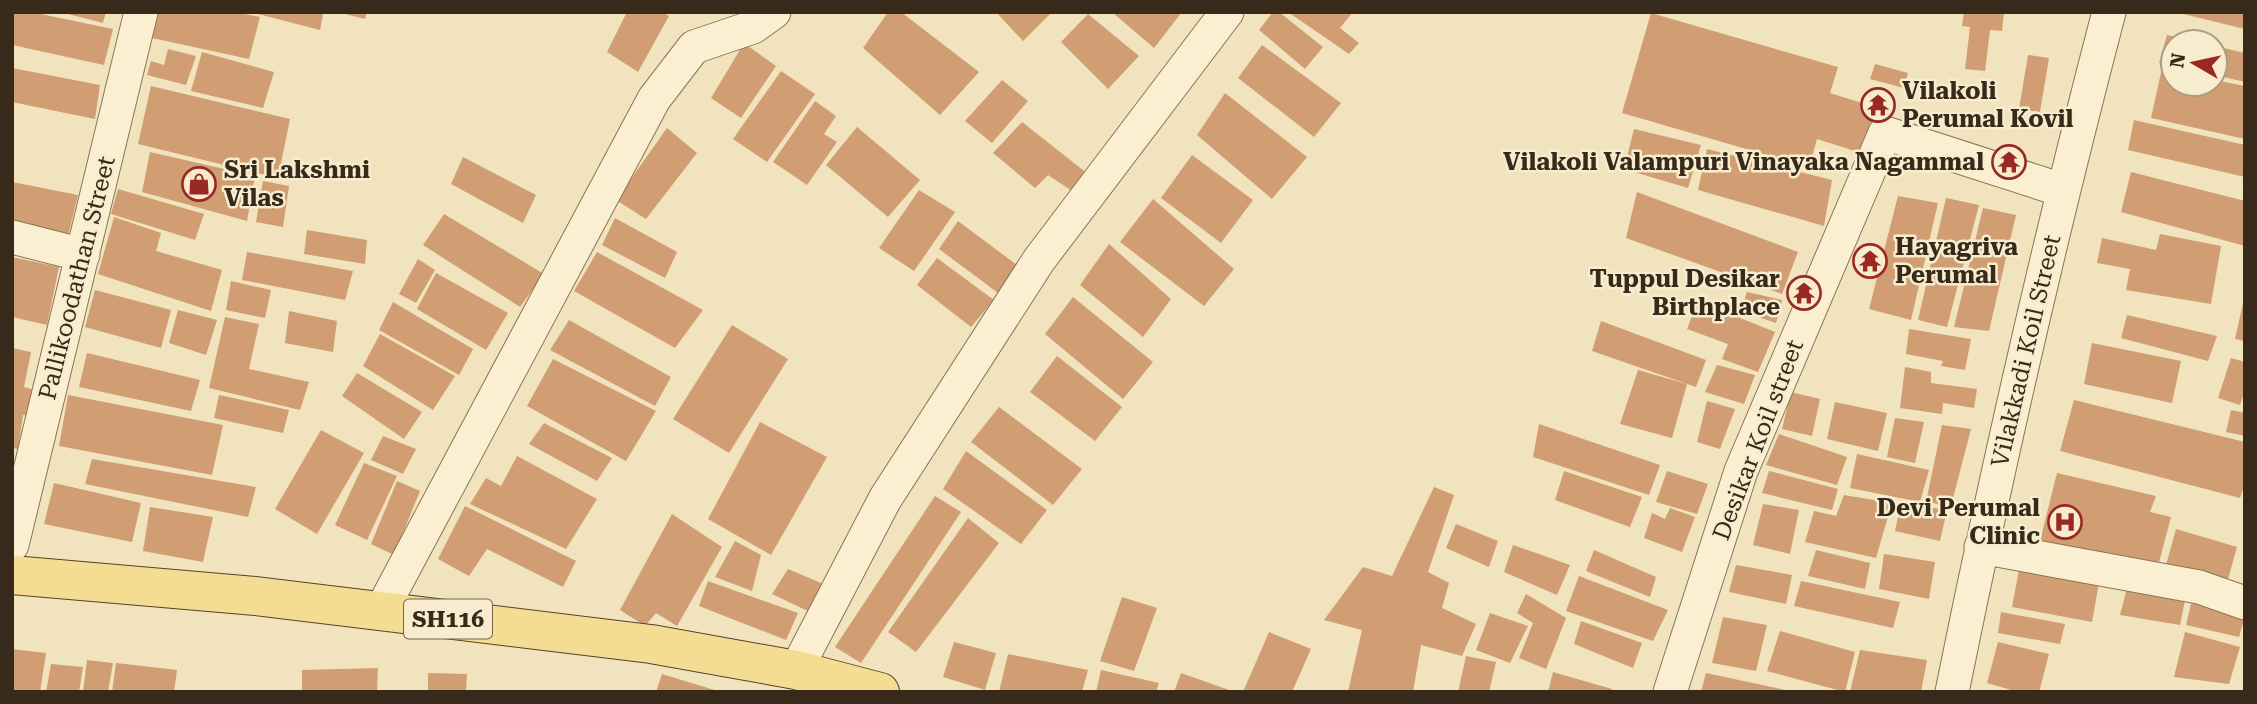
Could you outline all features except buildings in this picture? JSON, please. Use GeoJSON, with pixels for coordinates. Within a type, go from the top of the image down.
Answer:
{"type":"FeatureCollection","features":[{"type":"Feature","properties":{"kind":"main road","name":"SH116"},"geometry":{"type":"LineString","coordinates":[[12,575],[256,596],[652,644],[796,670],[880,692]]}},
{"type":"Feature","properties":{"kind":"street","name":"Pallikoodathan Street"},"geometry":{"type":"LineString","coordinates":[[12,545],[141,12]]}},
{"type":"Feature","properties":{"kind":"street"},"geometry":{"type":"LineString","coordinates":[[381,611],[654,99],[694,47],[753,27],[774,12]]}},
{"type":"Feature","properties":{"kind":"street"},"geometry":{"type":"LineString","coordinates":[[796,670],[885,499],[1039,260],[1227,12]]}},
{"type":"Feature","properties":{"kind":"street","name":"Vilakkadi Koil Street"},"geometry":{"type":"LineString","coordinates":[[1952,692],[1981,547],[2062,190],[2109,12]]}},
{"type":"Feature","properties":{"kind":"street","name":"Desikar Koil street"},"geometry":{"type":"LineString","coordinates":[[1670,692],[1741,471],[1885,133],[2062,190]]}},
{"type":"Feature","properties":{"kind":"street"},"geometry":{"type":"LineString","coordinates":[[12,237],[83,254]]}},
{"type":"Feature","properties":{"kind":"street"},"geometry":{"type":"LineString","coordinates":[[1981,547],[2242,593]]}},
{"type":"Feature","properties":{"kind":"place","name":"Vilakoli Perumal Kovil"},"geometry":{"type":"Point","coordinates":[1878,105]}},
{"type":"Feature","properties":{"kind":"place","name":"Vilakoli Valampuri Vinayaka Nagammal"},"geometry":{"type":"Point","coordinates":[2009,162]}},
{"type":"Feature","properties":{"kind":"place","name":"Sri Lakshmi Vilas"},"geometry":{"type":"Point","coordinates":[199,184]}},
{"type":"Feature","properties":{"kind":"place","name":"Hayagriva Perumal"},"geometry":{"type":"Point","coordinates":[1870,261]}},
{"type":"Feature","properties":{"kind":"place","name":"Tuppul Desikar Birthplace"},"geometry":{"type":"Point","coordinates":[1804,293]}},
{"type":"Feature","properties":{"kind":"place","name":"Devi Perumal Clinic"},"geometry":{"type":"Point","coordinates":[2065,522]}}]}
